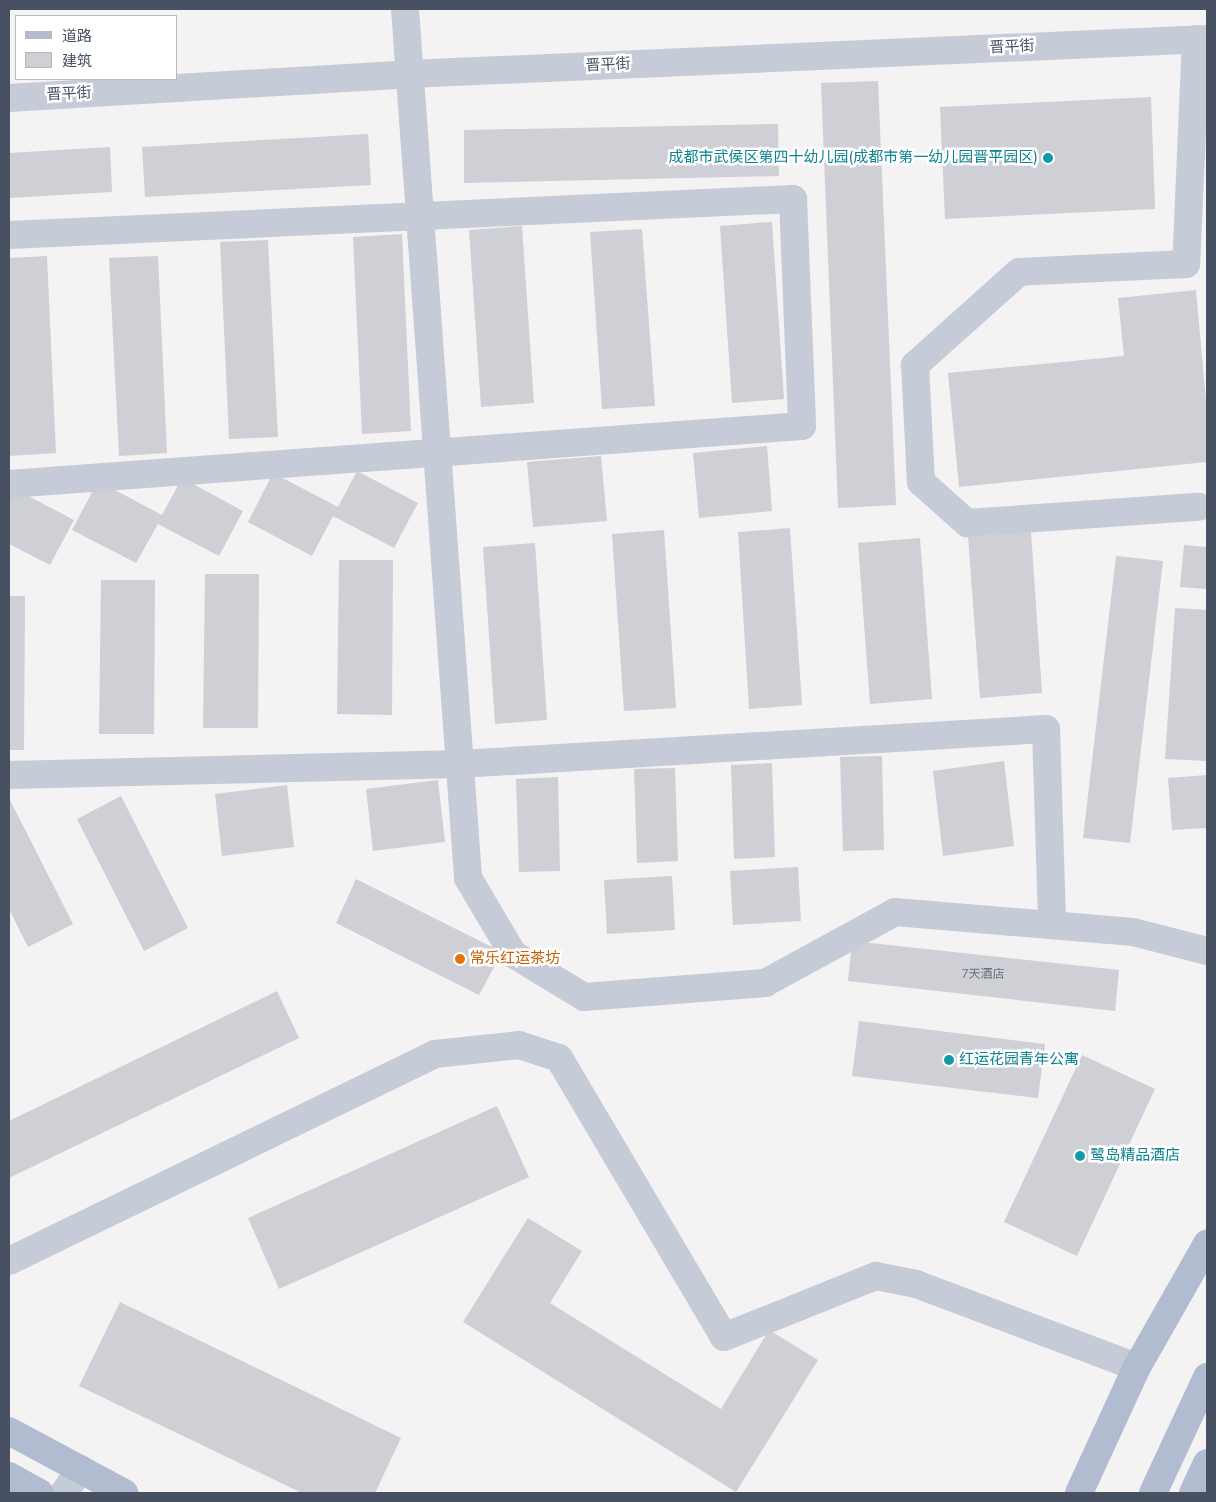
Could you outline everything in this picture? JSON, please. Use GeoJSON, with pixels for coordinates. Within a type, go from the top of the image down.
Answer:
{"type":"FeatureCollection","features":[{"type":"Feature","properties":{"kind":"main road"},"geometry":{"type":"LineString","coordinates":[[1079,1493],[1137,1367],[1207,1244]]}},
{"type":"Feature","properties":{"kind":"main road"},"geometry":{"type":"LineString","coordinates":[[1153,1493],[1207,1378]]}},
{"type":"Feature","properties":{"kind":"main road"},"geometry":{"type":"LineString","coordinates":[[9,1431],[124,1493]]}},
{"type":"Feature","properties":{"kind":"main road"},"geometry":{"type":"LineString","coordinates":[[1193,1493],[1207,1463]]}},
{"type":"Feature","properties":{"kind":"main road"},"geometry":{"type":"LineString","coordinates":[[9,1476],[40,1493]]}},
{"type":"Feature","properties":{"kind":"street"},"geometry":{"type":"LineString","coordinates":[[405,9],[468,878],[513,954],[584,997],[765,982],[895,912],[1133,932],[1207,951]]}},
{"type":"Feature","properties":{"kind":"street"},"geometry":{"type":"LineString","coordinates":[[1198,507],[967,523],[921,482],[915,365],[1019,272],[1186,264],[1202,39]]}},
{"type":"Feature","properties":{"kind":"street","name":"晋平街"},"geometry":{"type":"LineString","coordinates":[[9,98],[409,74],[1202,39]]}},
{"type":"Feature","properties":{"kind":"street"},"geometry":{"type":"LineString","coordinates":[[9,236],[793,199],[802,426],[9,484]]}},
{"type":"Feature","properties":{"kind":"street"},"geometry":{"type":"LineString","coordinates":[[9,776],[460,764],[1046,729],[1052,925]]}},
{"type":"Feature","properties":{"kind":"street"},"geometry":{"type":"LineString","coordinates":[[9,1261],[434,1054],[519,1045],[559,1058],[724,1336],[876,1276],[916,1284],[1137,1367]]}},
{"type":"Feature","properties":{"kind":"street"},"geometry":{"type":"LineString","coordinates":[[64,1493],[80,1469]]}},
{"type":"Feature","properties":{"kind":"building"},"geometry":{"type":"Polygon","coordinates":[[[878,81],[896,505],[838,508],[821,83],[878,81]]]}},
{"type":"Feature","properties":{"kind":"building","name":"成都市武侯区第四十幼儿园(成都市第一幼儿园晋平园区)"},"geometry":{"type":"Polygon","coordinates":[[[1151,97],[1155,209],[945,219],[940,107],[1151,97]]]}},
{"type":"Feature","properties":{"kind":"building"},"geometry":{"type":"Polygon","coordinates":[[[778,124],[779,176],[464,183],[464,130],[778,124]]]}},
{"type":"Feature","properties":{"kind":"building"},"geometry":{"type":"Polygon","coordinates":[[[368,134],[371,185],[145,197],[142,147],[368,134]]]}},
{"type":"Feature","properties":{"kind":"building"},"geometry":{"type":"Polygon","coordinates":[[[110,147],[112,192],[9,198],[9,153],[110,147]]]}},
{"type":"Feature","properties":{"kind":"building"},"geometry":{"type":"Polygon","coordinates":[[[772,222],[784,399],[732,403],[720,226],[772,222]]]}},
{"type":"Feature","properties":{"kind":"building"},"geometry":{"type":"Polygon","coordinates":[[[522,226],[534,403],[481,407],[469,230],[522,226]]]}},
{"type":"Feature","properties":{"kind":"building"},"geometry":{"type":"Polygon","coordinates":[[[642,229],[655,406],[602,409],[590,232],[642,229]]]}},
{"type":"Feature","properties":{"kind":"building"},"geometry":{"type":"Polygon","coordinates":[[[402,234],[411,431],[362,434],[353,237],[402,234]]]}},
{"type":"Feature","properties":{"kind":"building"},"geometry":{"type":"Polygon","coordinates":[[[268,240],[278,437],[229,439],[220,242],[268,240]]]}},
{"type":"Feature","properties":{"kind":"building"},"geometry":{"type":"Polygon","coordinates":[[[47,256],[56,453],[9,456],[9,258],[47,256]]]}},
{"type":"Feature","properties":{"kind":"building"},"geometry":{"type":"Polygon","coordinates":[[[158,256],[167,453],[119,456],[109,258],[158,256]]]}},
{"type":"Feature","properties":{"kind":"building"},"geometry":{"type":"Polygon","coordinates":[[[1196,290],[1207,412],[1207,462],[959,487],[948,373],[1124,356],[1118,298],[1196,290]]]}},
{"type":"Feature","properties":{"kind":"building"},"geometry":{"type":"Polygon","coordinates":[[[767,446],[772,511],[699,518],[693,453],[767,446]]]}},
{"type":"Feature","properties":{"kind":"building"},"geometry":{"type":"Polygon","coordinates":[[[601,456],[607,521],[533,527],[527,462],[601,456]]]}},
{"type":"Feature","properties":{"kind":"building"},"geometry":{"type":"Polygon","coordinates":[[[357,471],[418,503],[394,548],[333,516],[312,556],[248,522],[273,473],[338,507],[357,471]]]}},
{"type":"Feature","properties":{"kind":"building"},"geometry":{"type":"Polygon","coordinates":[[[182,478],[243,511],[219,556],[158,524],[136,563],[72,530],[98,481],[162,515],[182,478]]]}},
{"type":"Feature","properties":{"kind":"building"},"geometry":{"type":"Polygon","coordinates":[[[13,488],[74,520],[50,565],[9,544],[9,496],[13,488]]]}},
{"type":"Feature","properties":{"kind":"building"},"geometry":{"type":"Polygon","coordinates":[[[790,528],[802,705],[749,709],[738,532],[790,528]]]}},
{"type":"Feature","properties":{"kind":"building"},"geometry":{"type":"Polygon","coordinates":[[[664,530],[676,708],[624,711],[612,534],[664,530]]]}},
{"type":"Feature","properties":{"kind":"building"},"geometry":{"type":"Polygon","coordinates":[[[1031,532],[1042,693],[980,698],[968,537],[1031,532]]]}},
{"type":"Feature","properties":{"kind":"building"},"geometry":{"type":"Polygon","coordinates":[[[920,538],[932,699],[870,704],[858,543],[920,538]]]}},
{"type":"Feature","properties":{"kind":"building"},"geometry":{"type":"Polygon","coordinates":[[[535,543],[547,720],[495,724],[483,547],[535,543]]]}},
{"type":"Feature","properties":{"kind":"building"},"geometry":{"type":"Polygon","coordinates":[[[1184,545],[1207,547],[1207,589],[1180,587],[1184,545]]]}},
{"type":"Feature","properties":{"kind":"building"},"geometry":{"type":"Polygon","coordinates":[[[1116,556],[1163,561],[1130,843],[1083,838],[1116,556]]]}},
{"type":"Feature","properties":{"kind":"building"},"geometry":{"type":"Polygon","coordinates":[[[339,560],[393,560],[392,715],[337,714],[339,560]]]}},
{"type":"Feature","properties":{"kind":"building"},"geometry":{"type":"Polygon","coordinates":[[[205,574],[259,574],[258,728],[203,728],[205,574]]]}},
{"type":"Feature","properties":{"kind":"building"},"geometry":{"type":"Polygon","coordinates":[[[101,580],[155,580],[154,734],[99,734],[101,580]]]}},
{"type":"Feature","properties":{"kind":"building"},"geometry":{"type":"Polygon","coordinates":[[[9,596],[25,596],[24,750],[9,750],[9,596]]]}},
{"type":"Feature","properties":{"kind":"building"},"geometry":{"type":"Polygon","coordinates":[[[1175,608],[1207,610],[1207,761],[1165,759],[1175,608]]]}},
{"type":"Feature","properties":{"kind":"building"},"geometry":{"type":"Polygon","coordinates":[[[882,756],[884,850],[843,851],[840,757],[882,756]]]}},
{"type":"Feature","properties":{"kind":"building"},"geometry":{"type":"Polygon","coordinates":[[[1004,761],[1014,846],[943,856],[933,771],[1004,761]]]}},
{"type":"Feature","properties":{"kind":"building"},"geometry":{"type":"Polygon","coordinates":[[[772,763],[775,857],[734,859],[731,765],[772,763]]]}},
{"type":"Feature","properties":{"kind":"building"},"geometry":{"type":"Polygon","coordinates":[[[675,768],[678,861],[637,863],[634,769],[675,768]]]}},
{"type":"Feature","properties":{"kind":"building"},"geometry":{"type":"Polygon","coordinates":[[[1207,775],[1207,828],[1172,830],[1168,778],[1207,775]]]}},
{"type":"Feature","properties":{"kind":"building"},"geometry":{"type":"Polygon","coordinates":[[[558,777],[560,871],[519,872],[516,779],[558,777]]]}},
{"type":"Feature","properties":{"kind":"building"},"geometry":{"type":"Polygon","coordinates":[[[438,780],[445,842],[373,851],[366,789],[438,780]]]}},
{"type":"Feature","properties":{"kind":"building"},"geometry":{"type":"Polygon","coordinates":[[[287,785],[294,847],[222,856],[215,794],[287,785]]]}},
{"type":"Feature","properties":{"kind":"building"},"geometry":{"type":"Polygon","coordinates":[[[121,796],[188,928],[144,951],[77,819],[121,796]]]}},
{"type":"Feature","properties":{"kind":"building"},"geometry":{"type":"Polygon","coordinates":[[[9,798],[73,924],[28,947],[9,909],[9,798]]]}},
{"type":"Feature","properties":{"kind":"building"},"geometry":{"type":"Polygon","coordinates":[[[798,867],[801,921],[733,925],[730,871],[798,867]]]}},
{"type":"Feature","properties":{"kind":"building"},"geometry":{"type":"Polygon","coordinates":[[[672,876],[675,930],[607,934],[604,880],[672,876]]]}},
{"type":"Feature","properties":{"kind":"building"},"geometry":{"type":"Polygon","coordinates":[[[356,879],[502,952],[479,995],[336,923],[356,879]]]}},
{"type":"Feature","properties":{"kind":"building"},"geometry":{"type":"Polygon","coordinates":[[[852,941],[1119,970],[1115,1011],[848,981],[852,941]]]}},
{"type":"Feature","properties":{"kind":"building"},"geometry":{"type":"Polygon","coordinates":[[[277,991],[299,1038],[9,1178],[9,1121],[277,991]]]}},
{"type":"Feature","properties":{"kind":"building","name":"红运花园青年公寓"},"geometry":{"type":"Polygon","coordinates":[[[859,1021],[1045,1044],[1038,1098],[852,1076],[859,1021]]]}},
{"type":"Feature","properties":{"kind":"building","name":"鹭岛精品酒店"},"geometry":{"type":"Polygon","coordinates":[[[1082,1055],[1155,1089],[1077,1256],[1004,1222],[1082,1055]]]}},
{"type":"Feature","properties":{"kind":"building"},"geometry":{"type":"Polygon","coordinates":[[[497,1106],[529,1177],[279,1289],[248,1218],[497,1106]]]}},
{"type":"Feature","properties":{"kind":"building"},"geometry":{"type":"Polygon","coordinates":[[[528,1218],[582,1251],[550,1303],[721,1409],[769,1330],[818,1360],[736,1492],[463,1322],[528,1218]]]}},
{"type":"Feature","properties":{"kind":"building"},"geometry":{"type":"Polygon","coordinates":[[[120,1302],[401,1438],[375,1493],[302,1493],[79,1386],[120,1302]]]}},
{"type":"Feature","properties":{"kind":"place","name":"成都市武侯区第四十幼儿园(成都市第一幼儿园晋平园区)"},"geometry":{"type":"Point","coordinates":[1048,158]}},
{"type":"Feature","properties":{"kind":"place","name":"常乐红运茶坊"},"geometry":{"type":"Point","coordinates":[460,959]}},
{"type":"Feature","properties":{"kind":"place","name":"红运花园青年公寓"},"geometry":{"type":"Point","coordinates":[949,1060]}},
{"type":"Feature","properties":{"kind":"place","name":"鹭岛精品酒店"},"geometry":{"type":"Point","coordinates":[1080,1156]}}]}
